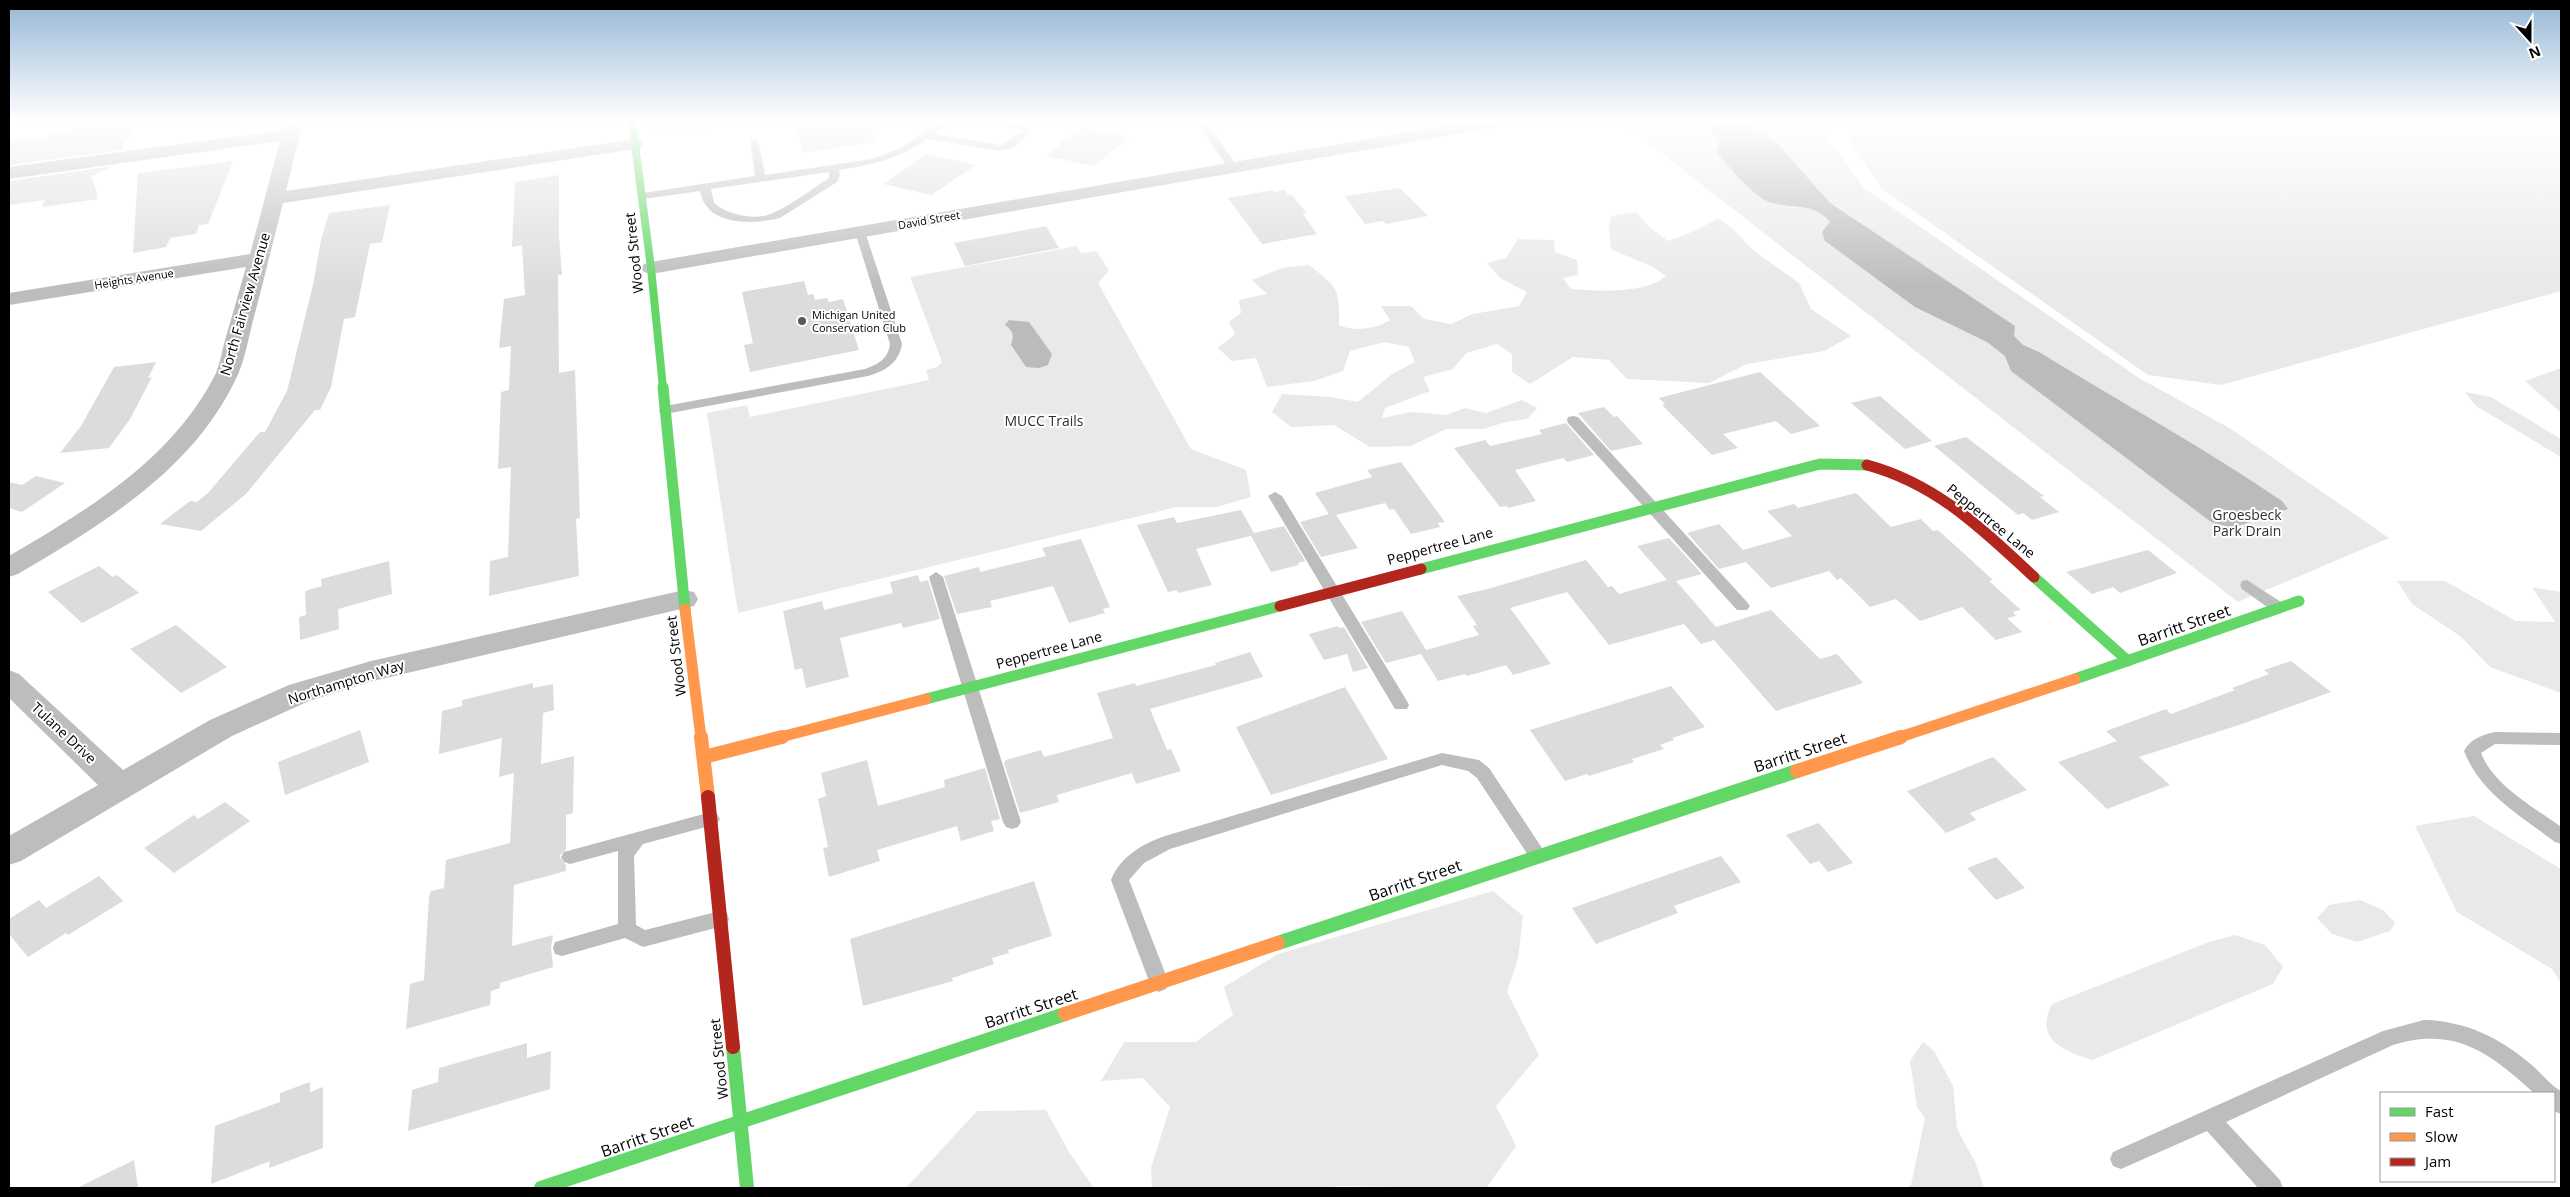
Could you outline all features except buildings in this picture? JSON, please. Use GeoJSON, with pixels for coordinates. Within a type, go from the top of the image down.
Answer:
{"type":"FeatureCollection","features":[{"type":"Feature","properties":{"kind":"street","name":"North Fairview Avenue"},"geometry":{"type":"LineString","coordinates":[[9,568],[65,534],[137,485],[173,452],[197,425],[216,395],[228,371],[280,177]]}},
{"type":"Feature","properties":{"kind":"street"},"geometry":{"type":"LineString","coordinates":[[277,192],[367,177]]}},
{"type":"Feature","properties":{"kind":"street","name":"Wood Street"},"geometry":{"type":"LineString","coordinates":[[640,177],[684,599],[711,820],[747,1188]]}},
{"type":"Feature","properties":{"kind":"street","name":"David Street"},"geometry":{"type":"LineString","coordinates":[[651,268],[1176,177]]}},
{"type":"Feature","properties":{"kind":"street","name":"Heights Avenue"},"geometry":{"type":"LineString","coordinates":[[9,299],[259,259]]}},
{"type":"Feature","properties":{"kind":"street","name":"Peppertree Lane"},"geometry":{"type":"LineString","coordinates":[[704,757],[1651,506],[1820,464],[1848,462],[1876,467],[1903,477],[1945,501],[1981,529],[2128,661]]}},
{"type":"Feature","properties":{"kind":"street","name":"Northampton Way"},"geometry":{"type":"LineString","coordinates":[[9,852],[221,728],[299,694],[371,671],[684,599]]}},
{"type":"Feature","properties":{"kind":"street","name":"Barritt Street"},"geometry":{"type":"LineString","coordinates":[[541,1188],[2128,661],[2299,601]]}},
{"type":"Feature","properties":{"kind":"street","name":"Tulane Drive"},"geometry":{"type":"LineString","coordinates":[[9,681],[119,786]]}},
{"type":"Feature","properties":{"kind":"lane"},"geometry":{"type":"LineString","coordinates":[[643,196],[775,177]]}},
{"type":"Feature","properties":{"kind":"lane"},"geometry":{"type":"LineString","coordinates":[[705,187],[709,204],[715,210],[746,219],[767,219],[776,216],[833,180],[835,177]]}},
{"type":"Feature","properties":{"kind":"lane"},"geometry":{"type":"LineString","coordinates":[[665,410],[769,393],[868,372],[881,368],[892,359],[896,344],[860,232]]}},
{"type":"Feature","properties":{"kind":"lane"},"geometry":{"type":"LineString","coordinates":[[1573,420],[1742,606]]}},
{"type":"Feature","properties":{"kind":"lane"},"geometry":{"type":"LineString","coordinates":[[1274,496],[1401,705]]}},
{"type":"Feature","properties":{"kind":"lane"},"geometry":{"type":"LineString","coordinates":[[936,577],[968,687],[1012,822]]}},
{"type":"Feature","properties":{"kind":"lane"},"geometry":{"type":"LineString","coordinates":[[2247,585],[2279,608]]}},
{"type":"Feature","properties":{"kind":"lane"},"geometry":{"type":"LineString","coordinates":[[2561,739],[2495,738],[2484,741],[2472,751],[2473,759],[2485,774],[2561,837]]}},
{"type":"Feature","properties":{"kind":"lane"},"geometry":{"type":"LineString","coordinates":[[1159,983],[1120,880],[1122,871],[1152,849],[1165,843],[1442,759],[1473,765],[1483,773],[1538,856]]}},
{"type":"Feature","properties":{"kind":"lane"},"geometry":{"type":"LineString","coordinates":[[570,857],[711,820]]}},
{"type":"Feature","properties":{"kind":"lane"},"geometry":{"type":"LineString","coordinates":[[627,929],[625,854],[637,838]]}},
{"type":"Feature","properties":{"kind":"lane"},"geometry":{"type":"LineString","coordinates":[[562,948],[627,929],[642,939],[720,919]]}},
{"type":"Feature","properties":{"kind":"lane"},"geometry":{"type":"LineString","coordinates":[[2121,1159],[2390,1036],[2422,1028],[2456,1030],[2481,1040],[2508,1056],[2548,1092]]}},
{"type":"Feature","properties":{"kind":"lane"},"geometry":{"type":"LineString","coordinates":[[2210,1118],[2272,1188]]}},
{"type":"Feature","properties":{"kind":"green space","name":"Groesbeck Park Drain"},"geometry":{"type":"Polygon","coordinates":[[[1692,177],[1856,177],[1864,188],[2139,378],[2231,429],[2389,538],[2238,602],[1692,177]]]}},
{"type":"Feature","properties":{"kind":"green space"},"geometry":{"type":"Polygon","coordinates":[[[1874,177],[2561,177],[2561,291],[2221,385],[2148,375],[1882,189],[1874,177]]]}},
{"type":"Feature","properties":{"kind":"green space"},"geometry":{"type":"Polygon","coordinates":[[[1637,212],[1648,226],[1668,241],[1697,230],[1718,218],[1734,230],[1754,251],[1799,283],[1811,309],[1851,336],[1824,351],[1747,364],[1709,383],[1627,379],[1609,360],[1573,357],[1530,384],[1512,372],[1512,354],[1497,344],[1466,353],[1453,369],[1423,377],[1430,391],[1385,408],[1382,418],[1412,412],[1446,415],[1465,408],[1486,413],[1522,400],[1537,408],[1527,419],[1506,422],[1483,429],[1446,429],[1411,446],[1370,447],[1334,425],[1291,427],[1272,412],[1282,394],[1331,397],[1358,402],[1392,374],[1415,362],[1409,347],[1385,342],[1350,351],[1343,371],[1314,381],[1267,387],[1256,358],[1232,361],[1218,348],[1235,334],[1229,322],[1241,313],[1239,300],[1267,294],[1252,280],[1282,268],[1309,265],[1326,278],[1335,289],[1339,303],[1339,325],[1358,329],[1379,326],[1390,320],[1381,306],[1411,306],[1424,319],[1451,324],[1473,314],[1519,306],[1527,292],[1500,278],[1487,263],[1506,258],[1518,239],[1554,240],[1555,252],[1577,260],[1578,275],[1563,278],[1571,289],[1621,290],[1647,286],[1666,276],[1651,266],[1611,249],[1609,228],[1611,216],[1637,212]]]}},
{"type":"Feature","properties":{"kind":"green space","name":"MUCC Trails"},"geometry":{"type":"Polygon","coordinates":[[[1077,246],[1081,253],[1096,251],[1109,270],[1098,283],[1191,449],[1246,470],[1251,497],[1217,507],[1177,507],[738,613],[707,413],[747,405],[750,417],[929,380],[926,370],[937,367],[942,362],[910,277],[1077,246]]]}},
{"type":"Feature","properties":{"kind":"green space"},"geometry":{"type":"Polygon","coordinates":[[[2561,368],[2561,413],[2525,381],[2561,368]]]}},
{"type":"Feature","properties":{"kind":"green space"},"geometry":{"type":"Polygon","coordinates":[[[2465,392],[2491,397],[2561,439],[2561,457],[2476,406],[2465,392]]]}},
{"type":"Feature","properties":{"kind":"green space"},"geometry":{"type":"Polygon","coordinates":[[[2397,581],[2445,581],[2516,621],[2555,622],[2532,587],[2561,592],[2561,693],[2490,667],[2460,636],[2412,604],[2397,581]]]}},
{"type":"Feature","properties":{"kind":"green space"},"geometry":{"type":"Polygon","coordinates":[[[2474,816],[2561,869],[2561,983],[2552,969],[2457,912],[2415,826],[2474,816]]]}},
{"type":"Feature","properties":{"kind":"green space"},"geometry":{"type":"Polygon","coordinates":[[[1493,891],[1523,916],[1518,959],[1507,992],[1539,1055],[1496,1106],[1516,1146],[1486,1188],[1335,1186],[1333,1188],[1152,1188],[1151,1168],[1170,1107],[1143,1078],[1101,1081],[1124,1042],[1196,1042],[1233,1015],[1224,987],[1278,954],[1493,891]]]}},
{"type":"Feature","properties":{"kind":"green space"},"geometry":{"type":"Polygon","coordinates":[[[2360,900],[2383,910],[2395,923],[2390,931],[2357,942],[2332,934],[2317,918],[2329,905],[2360,900]]]}},
{"type":"Feature","properties":{"kind":"green space"},"geometry":{"type":"Polygon","coordinates":[[[2235,935],[2265,945],[2283,967],[2273,984],[2092,1060],[2062,1048],[2049,1035],[2047,1016],[2052,1004],[2209,942],[2235,935]]]}},
{"type":"Feature","properties":{"kind":"green space"},"geometry":{"type":"Polygon","coordinates":[[[1923,1042],[1934,1051],[1953,1086],[1957,1129],[1976,1164],[1984,1188],[1907,1188],[1911,1185],[1925,1118],[1917,1107],[1910,1061],[1923,1042]]]}},
{"type":"Feature","properties":{"kind":"green space"},"geometry":{"type":"Polygon","coordinates":[[[1046,1110],[1069,1152],[1094,1188],[906,1188],[977,1111],[1046,1110]]]}},
{"type":"Feature","properties":{"kind":"shaded area"},"geometry":{"type":"Polygon","coordinates":[[[1738,177],[1807,177],[1830,203],[2015,326],[2014,336],[2023,345],[2039,352],[2192,443],[2282,501],[2288,509],[2232,528],[2211,522],[2011,371],[2005,356],[1987,342],[1915,307],[1825,241],[1822,232],[1830,222],[1822,215],[1814,210],[1769,202],[1754,193],[1738,177]]]}},
{"type":"Feature","properties":{"kind":"shaded area"},"geometry":{"type":"Polygon","coordinates":[[[1009,320],[1029,322],[1052,354],[1048,365],[1039,368],[1026,367],[1011,345],[1013,334],[1005,325],[1009,320]]]}},
{"type":"Feature","properties":{"kind":"traffic: fast"},"geometry":{"type":"LineString","coordinates":[[639,177],[651,268],[685,609]]}},
{"type":"Feature","properties":{"kind":"traffic: fast"},"geometry":{"type":"LineString","coordinates":[[1421,569],[1820,464],[1867,465]]}},
{"type":"Feature","properties":{"kind":"traffic: fast"},"geometry":{"type":"LineString","coordinates":[[2034,577],[2128,661]]}},
{"type":"Feature","properties":{"kind":"traffic: fast"},"geometry":{"type":"LineString","coordinates":[[2075,679],[2299,601]]}},
{"type":"Feature","properties":{"kind":"traffic: fast"},"geometry":{"type":"LineString","coordinates":[[926,699],[1280,606]]}},
{"type":"Feature","properties":{"kind":"traffic: fast"},"geometry":{"type":"LineString","coordinates":[[1278,943],[1797,771]]}},
{"type":"Feature","properties":{"kind":"traffic: fast"},"geometry":{"type":"LineString","coordinates":[[541,1188],[1065,1014]]}},
{"type":"Feature","properties":{"kind":"traffic: fast"},"geometry":{"type":"LineString","coordinates":[[733,1047],[747,1188]]}},
{"type":"Feature","properties":{"kind":"traffic: slow"},"geometry":{"type":"LineString","coordinates":[[685,609],[708,797]]}},
{"type":"Feature","properties":{"kind":"traffic: slow"},"geometry":{"type":"LineString","coordinates":[[1797,771],[2075,679]]}},
{"type":"Feature","properties":{"kind":"traffic: slow"},"geometry":{"type":"LineString","coordinates":[[704,757],[926,699]]}},
{"type":"Feature","properties":{"kind":"traffic: slow"},"geometry":{"type":"LineString","coordinates":[[1065,1014],[1278,943]]}},
{"type":"Feature","properties":{"kind":"traffic: jam"},"geometry":{"type":"LineString","coordinates":[[1867,465],[1891,471],[1937,494],[1978,526],[2034,577]]}},
{"type":"Feature","properties":{"kind":"traffic: jam"},"geometry":{"type":"LineString","coordinates":[[1280,606],[1421,569]]}},
{"type":"Feature","properties":{"kind":"traffic: jam"},"geometry":{"type":"LineString","coordinates":[[708,797],[733,1047]]}},
{"type":"Feature","properties":{"kind":"place","name":"Michigan United Conservation Club"},"geometry":{"type":"Point","coordinates":[802,321]}}]}
